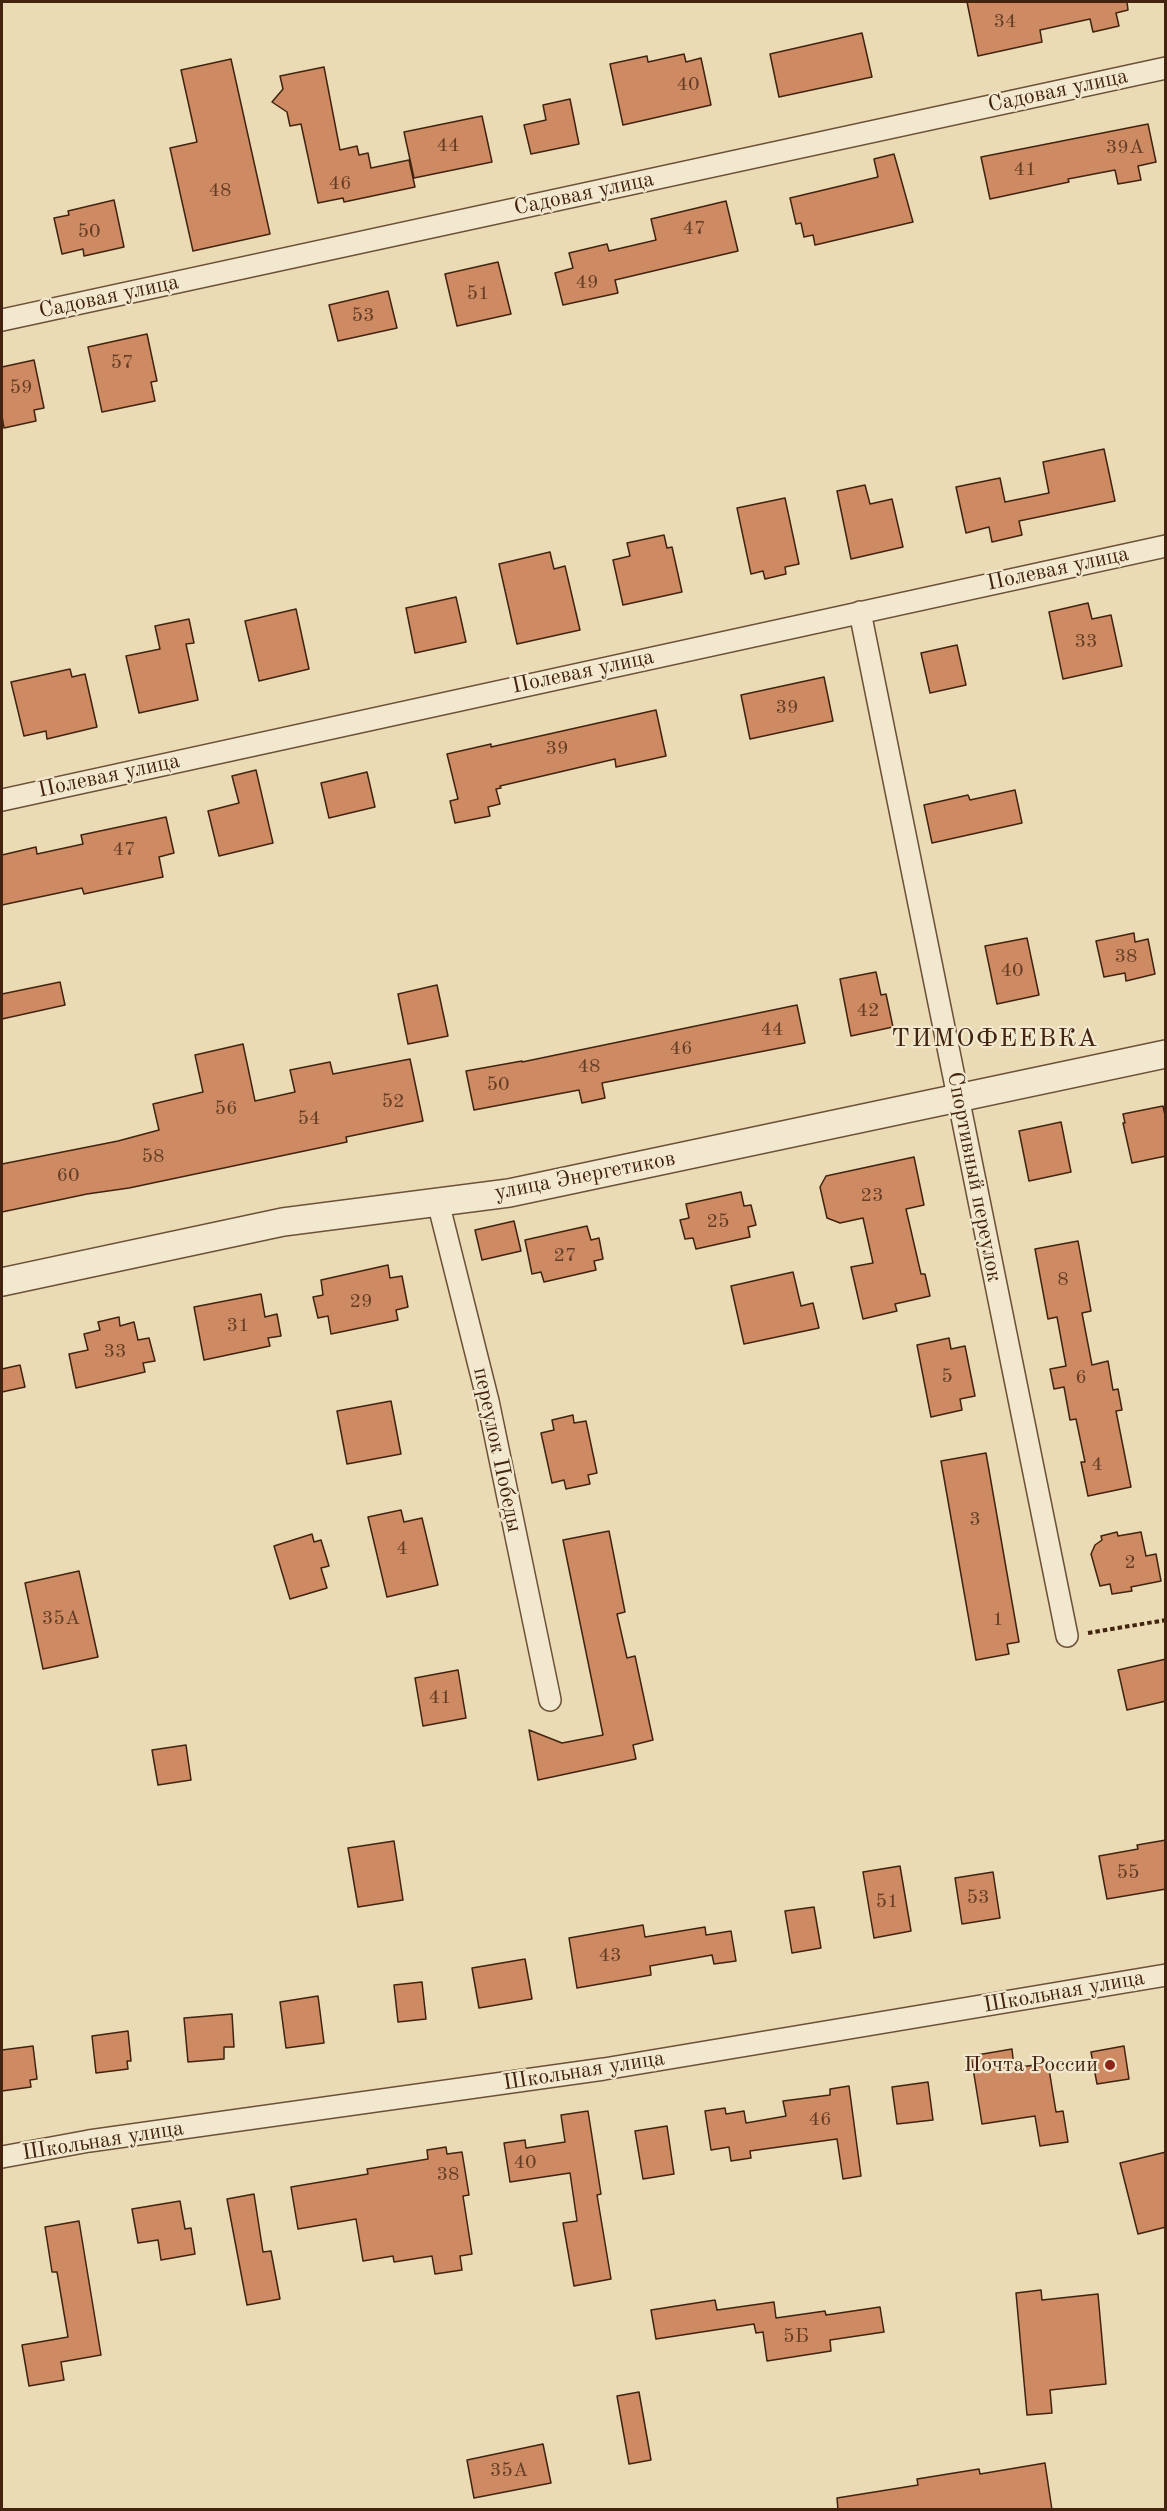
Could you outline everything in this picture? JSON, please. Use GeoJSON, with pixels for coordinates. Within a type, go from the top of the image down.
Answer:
{"type":"FeatureCollection","features":[{"type":"Feature","properties":{"kind":"street","name":"Садовая улица"},"geometry":{"type":"LineString","coordinates":[[2,320],[1166,68]]}},
{"type":"Feature","properties":{"kind":"street","name":"Полевая улица"},"geometry":{"type":"LineString","coordinates":[[2,800],[1166,546]]}},
{"type":"Feature","properties":{"kind":"street","name":"Спортивный переулок"},"geometry":{"type":"LineString","coordinates":[[860,612],[1067,1636]]}},
{"type":"Feature","properties":{"kind":"street","name":"улица Энергетиков"},"geometry":{"type":"LineString","coordinates":[[2,1282],[283,1222],[509,1193],[1166,1054]]}},
{"type":"Feature","properties":{"kind":"street","name":"переулок Победы"},"geometry":{"type":"LineString","coordinates":[[438,1202],[488,1401],[550,1700]]}},
{"type":"Feature","properties":{"kind":"street","name":"Школьная улица"},"geometry":{"type":"LineString","coordinates":[[2,2157],[89,2141],[604,2069],[1166,1975]]}},
{"type":"Feature","properties":{"kind":"path"},"geometry":{"type":"LineString","coordinates":[[1067,1636],[1166,1620]]}},
{"type":"Feature","properties":{"kind":"building"},"geometry":{"type":"Polygon","coordinates":[[[967,2],[1127,2],[1128,10],[1116,13],[1119,26],[1093,32],[1090,19],[1040,30],[1042,42],[978,56],[967,2]]]}},
{"type":"Feature","properties":{"kind":"building"},"geometry":{"type":"Polygon","coordinates":[[[862,33],[872,77],[779,97],[770,54],[862,33]]]}},
{"type":"Feature","properties":{"kind":"building"},"geometry":{"type":"Polygon","coordinates":[[[684,54],[686,62],[701,58],[711,105],[623,125],[610,64],[647,56],[648,62],[684,54]]]}},
{"type":"Feature","properties":{"kind":"building"},"geometry":{"type":"Polygon","coordinates":[[[231,59],[270,234],[193,251],[170,148],[197,142],[181,70],[231,59]]]}},
{"type":"Feature","properties":{"kind":"building"},"geometry":{"type":"Polygon","coordinates":[[[324,67],[340,150],[357,146],[359,155],[368,153],[371,168],[409,160],[415,187],[344,202],[343,198],[318,203],[301,124],[290,126],[287,112],[272,102],[283,89],[280,76],[324,67]]]}},
{"type":"Feature","properties":{"kind":"building"},"geometry":{"type":"Polygon","coordinates":[[[570,99],[579,144],[531,154],[524,125],[546,120],[543,105],[570,99]]]}},
{"type":"Feature","properties":{"kind":"building"},"geometry":{"type":"Polygon","coordinates":[[[482,116],[492,162],[414,178],[404,132],[482,116]]]}},
{"type":"Feature","properties":{"kind":"building"},"geometry":{"type":"Polygon","coordinates":[[[1148,124],[1156,162],[1138,166],[1141,180],[1118,184],[1115,170],[1068,179],[1069,182],[990,199],[981,157],[1148,124]]]}},
{"type":"Feature","properties":{"kind":"building"},"geometry":{"type":"Polygon","coordinates":[[[894,154],[913,222],[815,245],[813,235],[804,237],[801,223],[796,224],[790,198],[878,177],[874,159],[894,154]]]}},
{"type":"Feature","properties":{"kind":"building"},"geometry":{"type":"Polygon","coordinates":[[[114,200],[124,247],[84,256],[83,249],[62,254],[54,218],[69,215],[68,211],[114,200]]]}},
{"type":"Feature","properties":{"kind":"building"},"geometry":{"type":"Polygon","coordinates":[[[726,201],[738,251],[615,280],[618,293],[563,305],[555,273],[573,268],[569,253],[607,244],[609,251],[656,240],[651,219],[726,201]]]}},
{"type":"Feature","properties":{"kind":"building"},"geometry":{"type":"Polygon","coordinates":[[[498,262],[511,314],[457,326],[445,274],[498,262]]]}},
{"type":"Feature","properties":{"kind":"building"},"geometry":{"type":"Polygon","coordinates":[[[388,291],[397,328],[338,341],[329,305],[388,291]]]}},
{"type":"Feature","properties":{"kind":"building"},"geometry":{"type":"Polygon","coordinates":[[[147,334],[157,381],[151,382],[155,401],[102,412],[88,347],[147,334]]]}},
{"type":"Feature","properties":{"kind":"building"},"geometry":{"type":"Polygon","coordinates":[[[34,360],[44,408],[34,410],[36,421],[4,428],[2,367],[34,360]]]}},
{"type":"Feature","properties":{"kind":"building"},"geometry":{"type":"Polygon","coordinates":[[[1104,449],[1115,501],[1019,521],[1022,535],[992,542],[989,527],[966,533],[956,487],[1000,478],[1005,502],[1049,493],[1043,462],[1104,449]]]}},
{"type":"Feature","properties":{"kind":"building"},"geometry":{"type":"Polygon","coordinates":[[[865,485],[870,504],[892,499],[903,547],[851,559],[837,491],[865,485]]]}},
{"type":"Feature","properties":{"kind":"building"},"geometry":{"type":"Polygon","coordinates":[[[785,498],[799,564],[785,567],[786,574],[765,579],[763,571],[751,574],[737,508],[785,498]]]}},
{"type":"Feature","properties":{"kind":"building"},"geometry":{"type":"Polygon","coordinates":[[[664,535],[667,548],[672,547],[682,592],[623,605],[613,560],[630,556],[627,543],[664,535]]]}},
{"type":"Feature","properties":{"kind":"building"},"geometry":{"type":"Polygon","coordinates":[[[550,552],[554,569],[565,566],[580,630],[517,644],[499,564],[550,552]]]}},
{"type":"Feature","properties":{"kind":"building"},"geometry":{"type":"Polygon","coordinates":[[[456,597],[466,642],[415,653],[406,608],[456,597]]]}},
{"type":"Feature","properties":{"kind":"building"},"geometry":{"type":"Polygon","coordinates":[[[1088,603],[1092,619],[1111,615],[1122,666],[1063,679],[1049,612],[1088,603]]]}},
{"type":"Feature","properties":{"kind":"building"},"geometry":{"type":"Polygon","coordinates":[[[296,609],[309,669],[259,681],[245,621],[296,609]]]}},
{"type":"Feature","properties":{"kind":"building"},"geometry":{"type":"Polygon","coordinates":[[[189,619],[194,643],[186,644],[198,700],[139,713],[126,656],[160,649],[155,626],[189,619]]]}},
{"type":"Feature","properties":{"kind":"building"},"geometry":{"type":"Polygon","coordinates":[[[957,645],[966,685],[930,693],[921,653],[957,645]]]}},
{"type":"Feature","properties":{"kind":"building"},"geometry":{"type":"Polygon","coordinates":[[[70,669],[72,677],[85,674],[97,727],[47,739],[46,731],[24,736],[11,682],[70,669]]]}},
{"type":"Feature","properties":{"kind":"building"},"geometry":{"type":"Polygon","coordinates":[[[824,677],[833,721],[750,739],[741,695],[824,677]]]}},
{"type":"Feature","properties":{"kind":"building"},"geometry":{"type":"Polygon","coordinates":[[[656,710],[666,756],[616,767],[615,759],[500,786],[501,788],[496,789],[500,804],[488,807],[490,816],[455,823],[450,801],[458,799],[447,754],[491,744],[491,747],[656,710]]]}},
{"type":"Feature","properties":{"kind":"building"},"geometry":{"type":"Polygon","coordinates":[[[256,770],[273,843],[219,856],[208,811],[239,803],[232,776],[256,770]]]}},
{"type":"Feature","properties":{"kind":"building"},"geometry":{"type":"Polygon","coordinates":[[[367,772],[375,807],[329,818],[321,783],[367,772]]]}},
{"type":"Feature","properties":{"kind":"building"},"geometry":{"type":"Polygon","coordinates":[[[1015,790],[1022,823],[932,843],[924,805],[968,795],[970,800],[1015,790]]]}},
{"type":"Feature","properties":{"kind":"building"},"geometry":{"type":"Polygon","coordinates":[[[166,817],[174,853],[159,857],[163,877],[84,894],[82,888],[2,905],[2,855],[36,847],[37,854],[83,844],[81,835],[166,817]]]}},
{"type":"Feature","properties":{"kind":"building"},"geometry":{"type":"Polygon","coordinates":[[[1134,933],[1135,942],[1148,939],[1155,974],[1126,981],[1125,973],[1104,977],[1096,941],[1134,933]]]}},
{"type":"Feature","properties":{"kind":"building"},"geometry":{"type":"Polygon","coordinates":[[[1027,938],[1039,995],[997,1004],[985,946],[1027,938]]]}},
{"type":"Feature","properties":{"kind":"building"},"geometry":{"type":"Polygon","coordinates":[[[876,972],[881,995],[886,994],[893,1027],[851,1036],[840,979],[876,972]]]}},
{"type":"Feature","properties":{"kind":"building"},"geometry":{"type":"Polygon","coordinates":[[[60,982],[65,1005],[2,1019],[2,994],[60,982]]]}},
{"type":"Feature","properties":{"kind":"building"},"geometry":{"type":"Polygon","coordinates":[[[437,985],[448,1036],[408,1044],[398,994],[437,985]]]}},
{"type":"Feature","properties":{"kind":"building"},"geometry":{"type":"Polygon","coordinates":[[[797,1005],[805,1043],[602,1083],[605,1098],[582,1103],[579,1090],[474,1110],[466,1071],[522,1062],[797,1005]]]}},
{"type":"Feature","properties":{"kind":"building"},"geometry":{"type":"Polygon","coordinates":[[[243,1044],[255,1101],[295,1092],[290,1070],[330,1062],[333,1074],[410,1059],[423,1121],[346,1137],[347,1142],[2,1212],[2,1164],[118,1141],[159,1130],[153,1104],[203,1092],[195,1055],[243,1044]]]}},
{"type":"Feature","properties":{"kind":"building"},"geometry":{"type":"Polygon","coordinates":[[[1163,1106],[1166,1120],[1166,1156],[1132,1163],[1123,1114],[1163,1106]]]}},
{"type":"Feature","properties":{"kind":"building"},"geometry":{"type":"Polygon","coordinates":[[[1061,1122],[1071,1172],[1029,1181],[1019,1131],[1061,1122]]]}},
{"type":"Feature","properties":{"kind":"building"},"geometry":{"type":"Polygon","coordinates":[[[914,1157],[924,1205],[906,1209],[921,1274],[925,1274],[930,1296],[895,1304],[897,1311],[863,1319],[851,1267],[873,1263],[863,1218],[840,1223],[827,1218],[820,1187],[826,1176],[914,1157]]]}},
{"type":"Feature","properties":{"kind":"building"},"geometry":{"type":"Polygon","coordinates":[[[741,1192],[744,1206],[751,1205],[756,1225],[748,1227],[750,1237],[696,1249],[693,1238],[685,1239],[680,1220],[689,1218],[686,1204],[741,1192]]]}},
{"type":"Feature","properties":{"kind":"building"},"geometry":{"type":"Polygon","coordinates":[[[514,1221],[521,1251],[482,1260],[475,1230],[514,1221]]]}},
{"type":"Feature","properties":{"kind":"building"},"geometry":{"type":"Polygon","coordinates":[[[587,1226],[591,1240],[599,1238],[603,1259],[594,1261],[596,1270],[544,1282],[541,1272],[532,1274],[525,1240],[587,1226]]]}},
{"type":"Feature","properties":{"kind":"building"},"geometry":{"type":"Polygon","coordinates":[[[1078,1241],[1091,1311],[1082,1313],[1092,1365],[1108,1361],[1113,1390],[1118,1389],[1122,1410],[1116,1411],[1131,1487],[1088,1496],[1081,1462],[1085,1462],[1076,1419],[1070,1420],[1064,1387],[1054,1389],[1050,1369],[1066,1366],[1057,1317],[1048,1319],[1035,1249],[1078,1241]]]}},
{"type":"Feature","properties":{"kind":"building"},"geometry":{"type":"Polygon","coordinates":[[[388,1265],[390,1278],[402,1276],[408,1307],[396,1310],[398,1320],[331,1334],[328,1316],[318,1318],[313,1297],[323,1295],[321,1280],[388,1265]]]}},
{"type":"Feature","properties":{"kind":"building"},"geometry":{"type":"Polygon","coordinates":[[[793,1272],[801,1306],[813,1303],[819,1328],[744,1344],[731,1286],[793,1272]]]}},
{"type":"Feature","properties":{"kind":"building"},"geometry":{"type":"Polygon","coordinates":[[[261,1294],[265,1317],[277,1314],[281,1336],[268,1338],[270,1346],[204,1360],[194,1307],[261,1294]]]}},
{"type":"Feature","properties":{"kind":"building"},"geometry":{"type":"Polygon","coordinates":[[[119,1317],[120,1326],[134,1322],[138,1340],[149,1338],[155,1361],[143,1363],[145,1372],[76,1388],[69,1354],[88,1350],[84,1334],[100,1330],[98,1322],[119,1317]]]}},
{"type":"Feature","properties":{"kind":"building"},"geometry":{"type":"Polygon","coordinates":[[[949,1338],[951,1349],[965,1346],[975,1396],[960,1399],[962,1410],[931,1417],[917,1345],[949,1338]]]}},
{"type":"Feature","properties":{"kind":"building"},"geometry":{"type":"Polygon","coordinates":[[[20,1365],[25,1387],[2,1392],[2,1369],[20,1365]]]}},
{"type":"Feature","properties":{"kind":"building"},"geometry":{"type":"Polygon","coordinates":[[[391,1401],[401,1454],[347,1464],[337,1411],[391,1401]]]}},
{"type":"Feature","properties":{"kind":"building"},"geometry":{"type":"Polygon","coordinates":[[[573,1415],[574,1423],[586,1421],[597,1473],[588,1475],[590,1484],[566,1489],[564,1480],[552,1483],[541,1433],[554,1430],[552,1420],[573,1415]]]}},
{"type":"Feature","properties":{"kind":"building"},"geometry":{"type":"Polygon","coordinates":[[[986,1453],[1019,1642],[1007,1644],[1009,1654],[976,1660],[941,1461],[986,1453]]]}},
{"type":"Feature","properties":{"kind":"building"},"geometry":{"type":"Polygon","coordinates":[[[401,1510],[404,1522],[422,1518],[438,1585],[387,1597],[368,1517],[401,1510]]]}},
{"type":"Feature","properties":{"kind":"building"},"geometry":{"type":"Polygon","coordinates":[[[609,1531],[625,1612],[617,1614],[627,1658],[635,1656],[653,1740],[633,1745],[636,1759],[538,1780],[529,1730],[562,1743],[603,1735],[563,1540],[609,1531]]]}},
{"type":"Feature","properties":{"kind":"building"},"geometry":{"type":"Polygon","coordinates":[[[1117,1532],[1118,1536],[1141,1532],[1146,1556],[1156,1554],[1161,1581],[1131,1587],[1132,1591],[1112,1594],[1110,1584],[1100,1586],[1091,1554],[1095,1545],[1102,1540],[1101,1536],[1117,1532]]]}},
{"type":"Feature","properties":{"kind":"building"},"geometry":{"type":"Polygon","coordinates":[[[312,1534],[314,1542],[321,1540],[329,1566],[321,1568],[327,1588],[290,1599],[274,1546],[312,1534]]]}},
{"type":"Feature","properties":{"kind":"building"},"geometry":{"type":"Polygon","coordinates":[[[79,1571],[98,1657],[43,1669],[25,1583],[79,1571]]]}},
{"type":"Feature","properties":{"kind":"building"},"geometry":{"type":"Polygon","coordinates":[[[1166,1659],[1166,1701],[1127,1710],[1118,1670],[1166,1659]]]}},
{"type":"Feature","properties":{"kind":"building"},"geometry":{"type":"Polygon","coordinates":[[[458,1670],[466,1718],[423,1726],[415,1678],[458,1670]]]}},
{"type":"Feature","properties":{"kind":"building"},"geometry":{"type":"Polygon","coordinates":[[[186,1745],[191,1780],[158,1785],[152,1750],[186,1745]]]}},
{"type":"Feature","properties":{"kind":"building"},"geometry":{"type":"Polygon","coordinates":[[[1166,1840],[1166,1889],[1107,1899],[1099,1856],[1138,1849],[1137,1845],[1166,1840]]]}},
{"type":"Feature","properties":{"kind":"building"},"geometry":{"type":"Polygon","coordinates":[[[394,1841],[403,1900],[358,1907],[348,1848],[394,1841]]]}},
{"type":"Feature","properties":{"kind":"building"},"geometry":{"type":"Polygon","coordinates":[[[900,1866],[911,1931],[874,1938],[863,1872],[900,1866]]]}},
{"type":"Feature","properties":{"kind":"building"},"geometry":{"type":"Polygon","coordinates":[[[993,1872],[1000,1918],[962,1924],[955,1878],[993,1872]]]}},
{"type":"Feature","properties":{"kind":"building"},"geometry":{"type":"Polygon","coordinates":[[[814,1907],[821,1948],[792,1953],[785,1911],[814,1907]]]}},
{"type":"Feature","properties":{"kind":"building"},"geometry":{"type":"Polygon","coordinates":[[[643,1925],[645,1937],[705,1927],[706,1935],[731,1931],[736,1961],[714,1964],[712,1955],[650,1966],[651,1975],[577,1988],[569,1938],[643,1925]]]}},
{"type":"Feature","properties":{"kind":"building"},"geometry":{"type":"Polygon","coordinates":[[[525,1959],[532,1999],[479,2008],[472,1968],[525,1959]]]}},
{"type":"Feature","properties":{"kind":"building"},"geometry":{"type":"Polygon","coordinates":[[[422,1982],[426,2019],[398,2022],[394,1985],[422,1982]]]}},
{"type":"Feature","properties":{"kind":"building"},"geometry":{"type":"Polygon","coordinates":[[[318,1996],[324,2043],[286,2048],[280,2002],[318,1996]]]}},
{"type":"Feature","properties":{"kind":"building"},"geometry":{"type":"Polygon","coordinates":[[[232,2014],[234,2047],[224,2047],[224,2059],[188,2062],[184,2018],[232,2014]]]}},
{"type":"Feature","properties":{"kind":"building"},"geometry":{"type":"Polygon","coordinates":[[[128,2031],[131,2061],[127,2061],[128,2069],[96,2073],[92,2036],[128,2031]]]}},
{"type":"Feature","properties":{"kind":"building"},"geometry":{"type":"Polygon","coordinates":[[[33,2046],[37,2079],[30,2080],[31,2087],[2,2091],[2,2050],[33,2046]]]}},
{"type":"Feature","properties":{"kind":"building","name":"Почта России"},"geometry":{"type":"Polygon","coordinates":[[[1124,2046],[1129,2079],[1097,2084],[1091,2052],[1124,2046]]]}},
{"type":"Feature","properties":{"kind":"building"},"geometry":{"type":"Polygon","coordinates":[[[1012,2049],[1014,2068],[1048,2063],[1056,2112],[1063,2111],[1068,2142],[1040,2146],[1035,2116],[982,2124],[971,2056],[1012,2049]]]}},
{"type":"Feature","properties":{"kind":"building"},"geometry":{"type":"Polygon","coordinates":[[[928,2082],[933,2120],[897,2124],[892,2087],[928,2082]]]}},
{"type":"Feature","properties":{"kind":"building"},"geometry":{"type":"Polygon","coordinates":[[[849,2086],[861,2176],[843,2179],[837,2139],[750,2151],[751,2158],[731,2161],[729,2147],[711,2150],[705,2111],[725,2108],[726,2114],[744,2111],[746,2123],[786,2116],[783,2101],[830,2095],[830,2089],[849,2086]]]}},
{"type":"Feature","properties":{"kind":"building"},"geometry":{"type":"Polygon","coordinates":[[[588,2111],[601,2194],[597,2195],[611,2279],[574,2286],[563,2223],[577,2221],[570,2173],[510,2182],[504,2143],[525,2140],[526,2148],[565,2142],[561,2115],[588,2111]]]}},
{"type":"Feature","properties":{"kind":"building"},"geometry":{"type":"Polygon","coordinates":[[[667,2126],[674,2174],[643,2179],[635,2131],[667,2126]]]}},
{"type":"Feature","properties":{"kind":"building"},"geometry":{"type":"Polygon","coordinates":[[[446,2147],[447,2154],[462,2152],[469,2195],[463,2196],[472,2254],[460,2256],[462,2270],[435,2274],[432,2256],[394,2262],[393,2256],[363,2261],[356,2219],[298,2229],[291,2187],[368,2174],[367,2169],[428,2159],[427,2150],[446,2147]]]}},
{"type":"Feature","properties":{"kind":"building"},"geometry":{"type":"Polygon","coordinates":[[[1166,2152],[1166,2227],[1138,2234],[1120,2163],[1166,2152]]]}},
{"type":"Feature","properties":{"kind":"building"},"geometry":{"type":"Polygon","coordinates":[[[254,2194],[263,2252],[271,2251],[280,2299],[247,2305],[227,2199],[254,2194]]]}},
{"type":"Feature","properties":{"kind":"building"},"geometry":{"type":"Polygon","coordinates":[[[180,2201],[185,2229],[191,2228],[195,2254],[161,2260],[158,2240],[138,2243],[132,2209],[180,2201]]]}},
{"type":"Feature","properties":{"kind":"building"},"geometry":{"type":"Polygon","coordinates":[[[79,2221],[101,2355],[61,2362],[64,2380],[29,2386],[22,2345],[68,2337],[57,2272],[52,2272],[45,2227],[79,2221]]]}},
{"type":"Feature","properties":{"kind":"building"},"geometry":{"type":"Polygon","coordinates":[[[1041,2290],[1042,2300],[1098,2294],[1106,2384],[1050,2390],[1052,2413],[1027,2415],[1016,2293],[1041,2290]]]}},
{"type":"Feature","properties":{"kind":"building"},"geometry":{"type":"Polygon","coordinates":[[[715,2300],[717,2310],[774,2302],[776,2318],[825,2311],[826,2315],[880,2307],[884,2332],[830,2340],[831,2351],[767,2361],[763,2332],[756,2333],[754,2324],[656,2339],[651,2310],[715,2300]]]}},
{"type":"Feature","properties":{"kind":"building"},"geometry":{"type":"Polygon","coordinates":[[[639,2392],[651,2460],[629,2464],[617,2396],[639,2392]]]}},
{"type":"Feature","properties":{"kind":"building"},"geometry":{"type":"Polygon","coordinates":[[[543,2444],[551,2483],[474,2498],[467,2460],[543,2444]]]}},
{"type":"Feature","properties":{"kind":"building"},"geometry":{"type":"Polygon","coordinates":[[[1045,2463],[1052,2510],[838,2510],[837,2498],[918,2485],[917,2479],[979,2469],[980,2474],[1045,2463]]]}},
{"type":"Feature","properties":{"kind":"place","name":"Почта России"},"geometry":{"type":"Point","coordinates":[1110,2065]}},
{"type":"Feature","properties":{"kind":"district","name":"ТИМОФЕЕВКА"},"geometry":{"type":"Point","coordinates":[995,1039]}}]}
